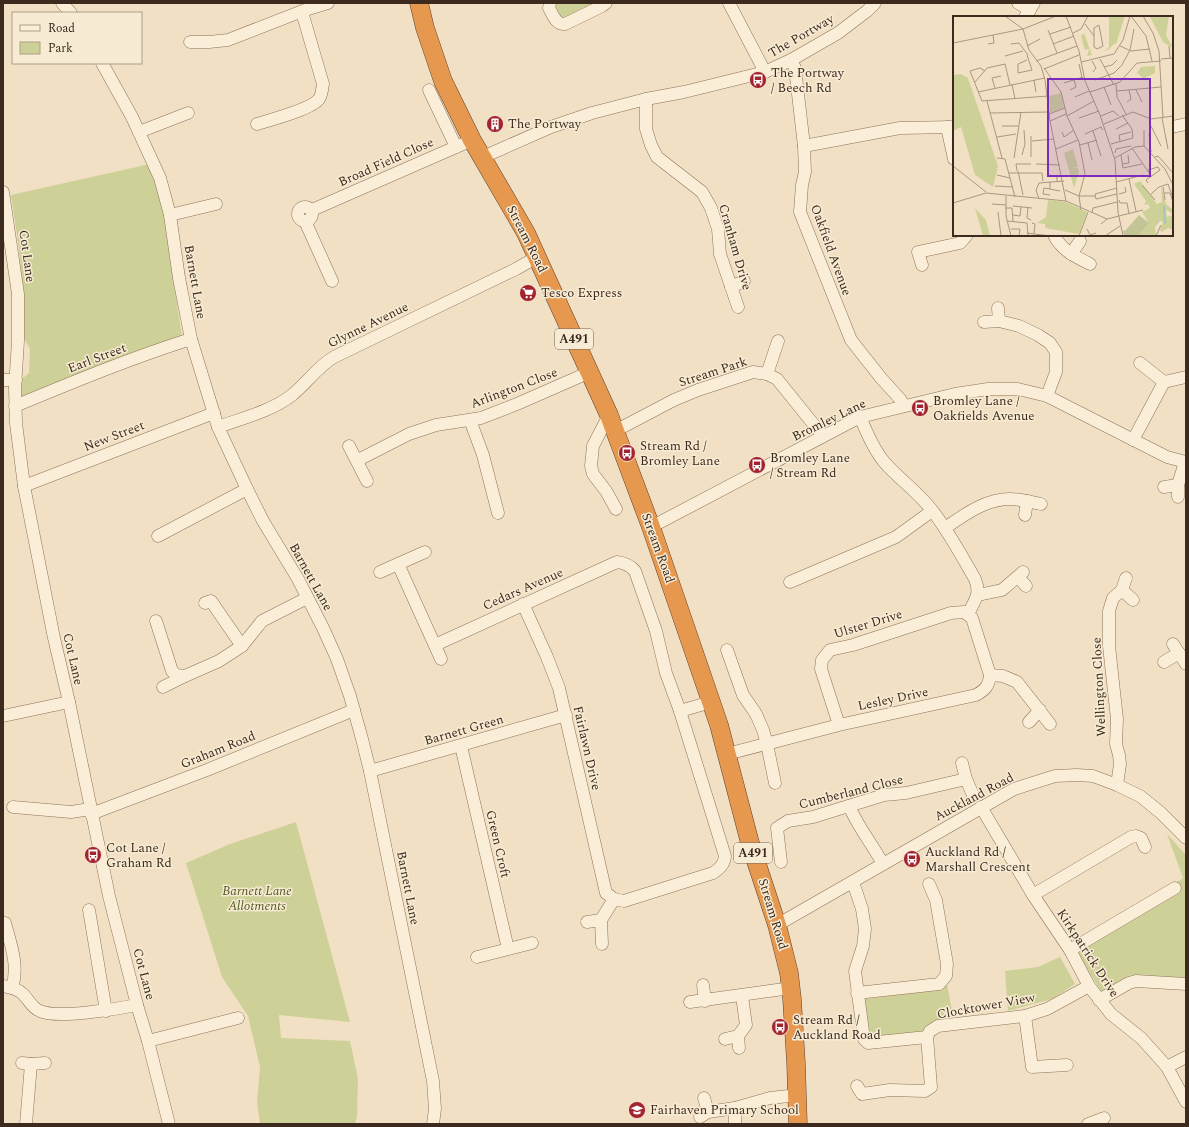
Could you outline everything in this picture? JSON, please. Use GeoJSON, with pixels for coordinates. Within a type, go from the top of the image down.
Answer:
{"type":"FeatureCollection","features":[{"type":"Feature","properties":{"kind":"highway","name":"Stream Road"},"geometry":{"type":"LineString","coordinates":[[419,3],[425,28],[464,144],[482,158],[526,233],[612,423],[651,527],[712,702],[750,843],[777,925],[786,958],[791,988],[798,1095],[798,1124]]}},
{"type":"Feature","properties":{"kind":"street"},"geometry":{"type":"LineString","coordinates":[[62,3],[70,12]]}},
{"type":"Feature","properties":{"kind":"street"},"geometry":{"type":"LineString","coordinates":[[190,42],[228,40],[328,3]]}},
{"type":"Feature","properties":{"kind":"street"},"geometry":{"type":"LineString","coordinates":[[550,3],[549,8],[553,16],[558,24],[562,25],[606,3]]}},
{"type":"Feature","properties":{"kind":"street"},"geometry":{"type":"LineString","coordinates":[[729,3],[765,72]]}},
{"type":"Feature","properties":{"kind":"street","name":"The Portway"},"geometry":{"type":"LineString","coordinates":[[482,158],[550,127],[592,113],[765,72],[791,60],[838,33],[875,3]]}},
{"type":"Feature","properties":{"kind":"street"},"geometry":{"type":"LineString","coordinates":[[1018,3],[1030,10]]}},
{"type":"Feature","properties":{"kind":"street"},"geometry":{"type":"LineString","coordinates":[[257,124],[268,116],[312,106],[319,99],[322,92],[323,84],[302,12]]}},
{"type":"Feature","properties":{"kind":"street","name":"Oakfield Avenue"},"geometry":{"type":"LineString","coordinates":[[791,60],[794,68],[804,146],[805,172],[802,185],[800,212],[851,340],[900,399],[904,406]]}},
{"type":"Feature","properties":{"kind":"street","name":"Barnett Lane"},"geometry":{"type":"LineString","coordinates":[[103,64],[139,132],[160,178],[170,215],[179,278],[191,339],[218,427],[247,489],[307,598],[337,659],[354,710],[370,771],[433,1082],[435,1109],[433,1124]]}},
{"type":"Feature","properties":{"kind":"street"},"geometry":{"type":"LineString","coordinates":[[429,90],[464,144]]}},
{"type":"Feature","properties":{"kind":"street","name":"Cranham Drive"},"geometry":{"type":"LineString","coordinates":[[646,99],[646,129],[657,157],[702,192],[711,208],[718,229],[720,254],[738,307]]}},
{"type":"Feature","properties":{"kind":"street"},"geometry":{"type":"LineString","coordinates":[[139,132],[188,113]]}},
{"type":"Feature","properties":{"kind":"street"},"geometry":{"type":"LineString","coordinates":[[1173,127],[1186,124]]}},
{"type":"Feature","properties":{"kind":"street"},"geometry":{"type":"LineString","coordinates":[[804,146],[900,128],[951,127],[953,148]]}},
{"type":"Feature","properties":{"kind":"street","name":"Broad Field Close"},"geometry":{"type":"LineString","coordinates":[[332,281],[305,221],[299,218],[297,213],[298,210],[305,206],[312,210],[464,144]]}},
{"type":"Feature","properties":{"kind":"street","name":"Cot Lane"},"geometry":{"type":"LineString","coordinates":[[3,196],[18,294],[18,340],[15,406],[17,441],[24,486],[52,631],[69,702],[109,896],[169,1124]]}},
{"type":"Feature","properties":{"kind":"street"},"geometry":{"type":"LineString","coordinates":[[170,215],[216,204]]}},
{"type":"Feature","properties":{"kind":"street"},"geometry":{"type":"LineString","coordinates":[[922,265],[918,252],[960,243],[966,236]]}},
{"type":"Feature","properties":{"kind":"street"},"geometry":{"type":"LineString","coordinates":[[1055,236],[1058,242],[1071,254],[1090,264]]}},
{"type":"Feature","properties":{"kind":"street"},"geometry":{"type":"LineString","coordinates":[[1071,254],[1080,241]]}},
{"type":"Feature","properties":{"kind":"street","name":"Glynne Avenue"},"geometry":{"type":"LineString","coordinates":[[218,427],[277,405],[293,394],[324,362],[516,269],[537,257]]}},
{"type":"Feature","properties":{"kind":"street"},"geometry":{"type":"LineString","coordinates":[[731,287],[744,281]]}},
{"type":"Feature","properties":{"kind":"street"},"geometry":{"type":"LineString","coordinates":[[998,308],[999,321]]}},
{"type":"Feature","properties":{"kind":"street"},"geometry":{"type":"LineString","coordinates":[[984,322],[999,321],[1019,326],[1038,334],[1050,343],[1056,352],[1056,372],[1047,396]]}},
{"type":"Feature","properties":{"kind":"street","name":"Earl Street"},"geometry":{"type":"LineString","coordinates":[[15,406],[165,347],[191,339]]}},
{"type":"Feature","properties":{"kind":"street"},"geometry":{"type":"LineString","coordinates":[[767,374],[778,341]]}},
{"type":"Feature","properties":{"kind":"street"},"geometry":{"type":"LineString","coordinates":[[1140,363],[1164,382]]}},
{"type":"Feature","properties":{"kind":"street","name":"Arlington Close"},"geometry":{"type":"LineString","coordinates":[[358,460],[409,434],[436,425],[481,418],[590,372]]}},
{"type":"Feature","properties":{"kind":"street","name":"Stream Park"},"geometry":{"type":"LineString","coordinates":[[612,423],[698,390],[753,372],[767,374],[778,379],[823,436]]}},
{"type":"Feature","properties":{"kind":"street"},"geometry":{"type":"LineString","coordinates":[[1133,440],[1164,382],[1186,377]]}},
{"type":"Feature","properties":{"kind":"street"},"geometry":{"type":"LineString","coordinates":[[3,380],[16,380]]}},
{"type":"Feature","properties":{"kind":"street","name":"Bromley Lane"},"geometry":{"type":"LineString","coordinates":[[651,527],[860,417],[955,394],[988,389],[1018,389],[1047,396],[1167,457],[1185,462]]}},
{"type":"Feature","properties":{"kind":"street","name":"New Street"},"geometry":{"type":"LineString","coordinates":[[24,486],[214,413]]}},
{"type":"Feature","properties":{"kind":"street"},"geometry":{"type":"LineString","coordinates":[[860,417],[881,458],[919,495],[932,511],[945,528],[975,579],[978,586],[978,595],[968,614],[972,618],[990,675],[1003,676],[1016,682],[1050,724]]}},
{"type":"Feature","properties":{"kind":"street"},"geometry":{"type":"LineString","coordinates":[[470,420],[483,455],[498,513]]}},
{"type":"Feature","properties":{"kind":"street"},"geometry":{"type":"LineString","coordinates":[[612,423],[593,446],[590,461],[593,474],[606,491],[616,509]]}},
{"type":"Feature","properties":{"kind":"street"},"geometry":{"type":"LineString","coordinates":[[349,446],[358,460],[367,481]]}},
{"type":"Feature","properties":{"kind":"street"},"geometry":{"type":"LineString","coordinates":[[1164,488],[1178,491],[1185,462]]}},
{"type":"Feature","properties":{"kind":"street"},"geometry":{"type":"LineString","coordinates":[[157,535],[247,489]]}},
{"type":"Feature","properties":{"kind":"street"},"geometry":{"type":"LineString","coordinates":[[945,528],[970,511],[999,499],[1011,499],[1040,504]]}},
{"type":"Feature","properties":{"kind":"street"},"geometry":{"type":"LineString","coordinates":[[1025,515],[1027,501]]}},
{"type":"Feature","properties":{"kind":"street"},"geometry":{"type":"LineString","coordinates":[[790,582],[896,537],[932,511]]}},
{"type":"Feature","properties":{"kind":"street"},"geometry":{"type":"LineString","coordinates":[[380,572],[425,552]]}},
{"type":"Feature","properties":{"kind":"street","name":"Cedars Avenue"},"geometry":{"type":"LineString","coordinates":[[434,644],[617,562],[624,563],[631,566],[635,571],[656,631],[666,673],[680,711]]}},
{"type":"Feature","properties":{"kind":"street"},"geometry":{"type":"LineString","coordinates":[[398,564],[441,659]]}},
{"type":"Feature","properties":{"kind":"street"},"geometry":{"type":"LineString","coordinates":[[978,595],[1002,590],[1020,574],[1026,586]]}},
{"type":"Feature","properties":{"kind":"street","name":"Wellington Close"},"geometry":{"type":"LineString","coordinates":[[1117,785],[1120,764],[1116,744],[1117,719],[1109,646],[1109,611],[1113,598],[1122,590],[1126,578]]}},
{"type":"Feature","properties":{"kind":"street"},"geometry":{"type":"LineString","coordinates":[[1122,590],[1133,600]]}},
{"type":"Feature","properties":{"kind":"street"},"geometry":{"type":"LineString","coordinates":[[163,687],[219,661],[242,646],[262,621],[307,598]]}},
{"type":"Feature","properties":{"kind":"street"},"geometry":{"type":"LineString","coordinates":[[205,603],[211,601],[242,646]]}},
{"type":"Feature","properties":{"kind":"street","name":"Fairlawn Drive"},"geometry":{"type":"LineString","coordinates":[[523,604],[559,688],[606,893],[614,899]]}},
{"type":"Feature","properties":{"kind":"street","name":"Ulster Drive"},"geometry":{"type":"LineString","coordinates":[[840,725],[821,669],[822,660],[830,650],[853,645],[951,613],[964,612],[968,614]]}},
{"type":"Feature","properties":{"kind":"street"},"geometry":{"type":"LineString","coordinates":[[156,621],[172,671],[176,675],[185,676]]}},
{"type":"Feature","properties":{"kind":"street"},"geometry":{"type":"LineString","coordinates":[[1164,662],[1176,648],[1186,664]]}},
{"type":"Feature","properties":{"kind":"street"},"geometry":{"type":"LineString","coordinates":[[728,650],[743,695],[756,714],[767,744],[775,783]]}},
{"type":"Feature","properties":{"kind":"street","name":"Lesley Drive"},"geometry":{"type":"LineString","coordinates":[[727,754],[840,725],[976,695],[983,692],[988,685],[990,675]]}},
{"type":"Feature","properties":{"kind":"street"},"geometry":{"type":"LineString","coordinates":[[3,716],[69,702]]}},
{"type":"Feature","properties":{"kind":"street"},"geometry":{"type":"LineString","coordinates":[[602,944],[601,920],[614,899],[624,901],[713,873],[722,866],[724,862],[725,856],[680,711],[712,702]]}},
{"type":"Feature","properties":{"kind":"street","name":"Graham Road"},"geometry":{"type":"LineString","coordinates":[[13,807],[28,804],[71,812],[91,812],[207,770],[354,710]]}},
{"type":"Feature","properties":{"kind":"street"},"geometry":{"type":"LineString","coordinates":[[1028,722],[1040,710]]}},
{"type":"Feature","properties":{"kind":"street","name":"Barnett Green"},"geometry":{"type":"LineString","coordinates":[[370,771],[566,715]]}},
{"type":"Feature","properties":{"kind":"street","name":"Green Croft"},"geometry":{"type":"LineString","coordinates":[[461,746],[508,949]]}},
{"type":"Feature","properties":{"kind":"street"},"geometry":{"type":"LineString","coordinates":[[962,763],[966,779],[973,795]]}},
{"type":"Feature","properties":{"kind":"street","name":"Auckland Road"},"geometry":{"type":"LineString","coordinates":[[777,925],[1014,789],[1055,776],[1092,776],[1117,785],[1140,796],[1161,813],[1186,838]]}},
{"type":"Feature","properties":{"kind":"street","name":"Cumberland Close"},"geometry":{"type":"LineString","coordinates":[[780,862],[772,825],[813,817],[884,796],[906,793],[966,779]]}},
{"type":"Feature","properties":{"kind":"street"},"geometry":{"type":"LineString","coordinates":[[849,806],[855,821],[874,847],[883,864]]}},
{"type":"Feature","properties":{"kind":"street","name":"Kirkpatrick Drive"},"geometry":{"type":"LineString","coordinates":[[981,807],[1033,895],[1070,950],[1089,986],[1111,1014],[1141,1038],[1167,1067],[1186,1102]]}},
{"type":"Feature","properties":{"kind":"street"},"geometry":{"type":"LineString","coordinates":[[1033,895],[1132,837],[1136,836],[1141,838],[1146,846]]}},
{"type":"Feature","properties":{"kind":"street"},"geometry":{"type":"LineString","coordinates":[[853,882],[862,909],[865,929],[863,946],[855,971],[857,993],[939,984],[946,976],[947,964],[936,900],[929,884]]}},
{"type":"Feature","properties":{"kind":"street"},"geometry":{"type":"LineString","coordinates":[[1070,950],[1175,888]]}},
{"type":"Feature","properties":{"kind":"street"},"geometry":{"type":"LineString","coordinates":[[89,910],[106,1011]]}},
{"type":"Feature","properties":{"kind":"street"},"geometry":{"type":"LineString","coordinates":[[587,922],[601,920]]}},
{"type":"Feature","properties":{"kind":"street"},"geometry":{"type":"LineString","coordinates":[[5,923],[15,960],[15,978],[8,987],[23,994],[35,1009],[50,1015],[106,1011],[137,1005]]}},
{"type":"Feature","properties":{"kind":"street"},"geometry":{"type":"LineString","coordinates":[[477,957],[532,943]]}},
{"type":"Feature","properties":{"kind":"street"},"geometry":{"type":"LineString","coordinates":[[1099,1000],[1129,983],[1136,981],[1186,984]]}},
{"type":"Feature","properties":{"kind":"street"},"geometry":{"type":"LineString","coordinates":[[703,985],[705,1001]]}},
{"type":"Feature","properties":{"kind":"street","name":"Clocktower View"},"geometry":{"type":"LineString","coordinates":[[857,993],[864,1039],[868,1043],[876,1043],[927,1037],[930,1031],[938,1026],[1025,1016],[1047,1009],[1089,986]]}},
{"type":"Feature","properties":{"kind":"street"},"geometry":{"type":"LineString","coordinates":[[690,1002],[791,988]]}},
{"type":"Feature","properties":{"kind":"street"},"geometry":{"type":"LineString","coordinates":[[725,1039],[738,1042],[746,1025],[742,996]]}},
{"type":"Feature","properties":{"kind":"street"},"geometry":{"type":"LineString","coordinates":[[1025,1016],[1032,1067],[1066,1065]]}},
{"type":"Feature","properties":{"kind":"street"},"geometry":{"type":"LineString","coordinates":[[148,1041],[238,1018]]}},
{"type":"Feature","properties":{"kind":"street"},"geometry":{"type":"LineString","coordinates":[[856,1086],[862,1094],[890,1090],[925,1091],[931,1087],[927,1037]]}},
{"type":"Feature","properties":{"kind":"street"},"geometry":{"type":"LineString","coordinates":[[1167,1067],[1186,1057]]}},
{"type":"Feature","properties":{"kind":"street"},"geometry":{"type":"LineString","coordinates":[[29,1124],[27,1063],[45,1063]]}},
{"type":"Feature","properties":{"kind":"street"},"geometry":{"type":"LineString","coordinates":[[704,1098],[704,1115],[736,1108],[770,1098],[798,1095]]}},
{"type":"Feature","properties":{"kind":"street"},"geometry":{"type":"LineString","coordinates":[[735,1124],[736,1108]]}},
{"type":"Feature","properties":{"kind":"street"},"geometry":{"type":"LineString","coordinates":[[1088,1124],[1104,1118]]}},
{"type":"Feature","properties":{"kind":"green space"},"geometry":{"type":"Polygon","coordinates":[[[555,3],[598,3],[563,21],[553,7],[555,3]]]}},
{"type":"Feature","properties":{"kind":"green space"},"geometry":{"type":"Polygon","coordinates":[[[150,164],[164,203],[168,244],[182,337],[21,398],[22,379],[29,373],[30,349],[23,336],[23,293],[19,249],[11,195],[150,164]]]}},
{"type":"Feature","properties":{"kind":"green space","name":"Barnett Lane Allotments"},"geometry":{"type":"Polygon","coordinates":[[[296,822],[350,1022],[279,1015],[281,1038],[350,1041],[358,1079],[357,1116],[355,1124],[260,1124],[257,1102],[260,1067],[248,1016],[222,977],[186,863],[230,844],[296,822]]]}},
{"type":"Feature","properties":{"kind":"green space"},"geometry":{"type":"Polygon","coordinates":[[[1167,834],[1186,855],[1186,979],[1134,975],[1126,977],[1101,991],[1078,954],[1081,949],[1181,890],[1177,882],[1183,878],[1167,834]]]}},
{"type":"Feature","properties":{"kind":"green space"},"geometry":{"type":"Polygon","coordinates":[[[1060,957],[1075,984],[1052,999],[1008,1011],[1005,971],[1038,967],[1060,957]]]}},
{"type":"Feature","properties":{"kind":"green space"},"geometry":{"type":"Polygon","coordinates":[[[947,984],[953,1016],[932,1022],[922,1033],[869,1039],[863,1004],[865,999],[940,989],[947,984]]]}},
{"type":"Feature","properties":{"kind":"place","name":"The Portway / Beech Rd"},"geometry":{"type":"Point","coordinates":[758,80]}},
{"type":"Feature","properties":{"kind":"place","name":"The Portway"},"geometry":{"type":"Point","coordinates":[495,124]}},
{"type":"Feature","properties":{"kind":"place","name":"Tesco Express"},"geometry":{"type":"Point","coordinates":[528,293]}},
{"type":"Feature","properties":{"kind":"place","name":"Bromley Lane / Oakfields Avenue"},"geometry":{"type":"Point","coordinates":[920,408]}},
{"type":"Feature","properties":{"kind":"place","name":"Stream Rd / Bromley Lane"},"geometry":{"type":"Point","coordinates":[627,453]}},
{"type":"Feature","properties":{"kind":"place","name":"Bromley Lane / Stream Rd"},"geometry":{"type":"Point","coordinates":[757,465]}},
{"type":"Feature","properties":{"kind":"place","name":"Cot Lane / Graham Rd"},"geometry":{"type":"Point","coordinates":[93,855]}},
{"type":"Feature","properties":{"kind":"place","name":"Auckland Rd / Marshall Crescent"},"geometry":{"type":"Point","coordinates":[912,859]}},
{"type":"Feature","properties":{"kind":"place","name":"Stream Rd / Auckland Road"},"geometry":{"type":"Point","coordinates":[780,1027]}},
{"type":"Feature","properties":{"kind":"place","name":"Fairhaven Primary School"},"geometry":{"type":"Point","coordinates":[637,1110]}}]}
